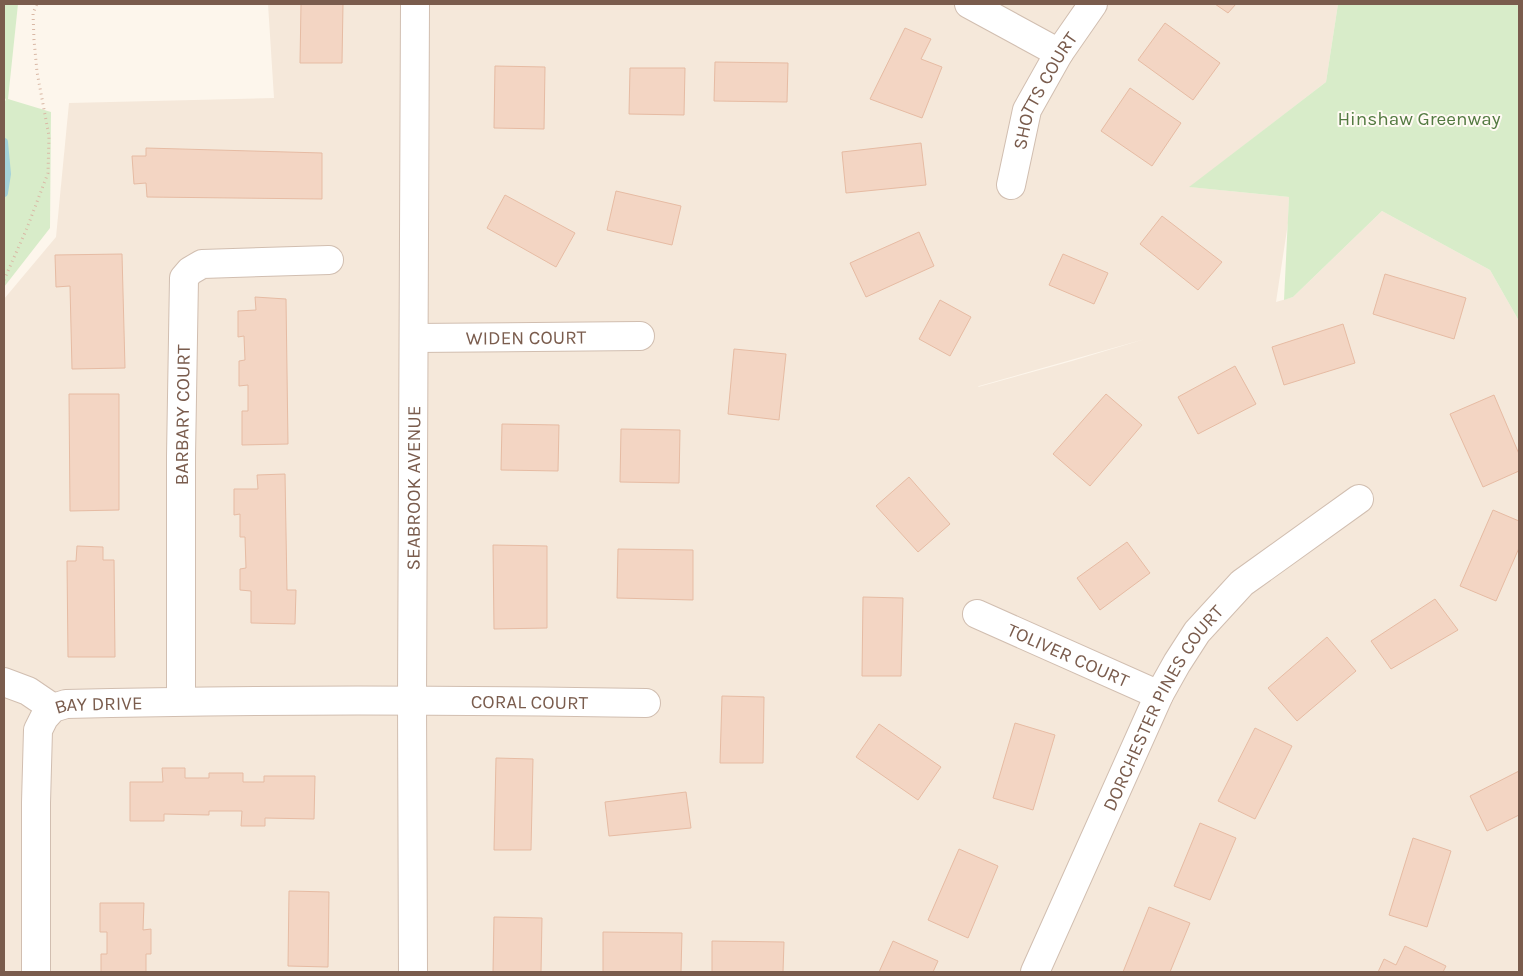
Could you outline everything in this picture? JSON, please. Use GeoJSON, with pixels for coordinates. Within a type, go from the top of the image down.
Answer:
{"type":"FeatureCollection","features":[{"type":"Feature","properties":{"kind":"street","name":"SEABROOK AVENUE"},"geometry":{"type":"LineString","coordinates":[[414,972],[412,700],[415,4]]}},
{"type":"Feature","properties":{"kind":"street"},"geometry":{"type":"LineString","coordinates":[[969,4],[1059,54]]}},
{"type":"Feature","properties":{"kind":"street","name":"SHOTTS COURT"},"geometry":{"type":"LineString","coordinates":[[1011,185],[1027,110],[1059,54],[1093,4]]}},
{"type":"Feature","properties":{"kind":"street","name":"BARBARY COURT"},"geometry":{"type":"LineString","coordinates":[[180,701],[184,278],[190,270],[202,264],[329,260]]}},
{"type":"Feature","properties":{"kind":"street","name":"WIDEN COURT"},"geometry":{"type":"LineString","coordinates":[[414,338],[640,336]]}},
{"type":"Feature","properties":{"kind":"street","name":"DORCHESTER PINES COURT"},"geometry":{"type":"LineString","coordinates":[[1035,972],[1159,695],[1197,632],[1242,583],[1359,500]]}},
{"type":"Feature","properties":{"kind":"street","name":"TOLIVER COURT"},"geometry":{"type":"LineString","coordinates":[[978,614],[1159,695]]}},
{"type":"Feature","properties":{"kind":"street"},"geometry":{"type":"LineString","coordinates":[[4,682],[28,691],[53,708]]}},
{"type":"Feature","properties":{"kind":"street","name":"BAY DRIVE"},"geometry":{"type":"LineString","coordinates":[[36,972],[38,730],[44,718],[53,708],[66,704],[180,701],[412,700]]}},
{"type":"Feature","properties":{"kind":"street","name":"CORAL COURT"},"geometry":{"type":"LineString","coordinates":[[412,700],[646,703]]}},
{"type":"Feature","properties":{"kind":"path"},"geometry":{"type":"LineString","coordinates":[[4,280],[48,173],[49,136],[37,72],[34,40],[33,13],[36,4]]}},
{"type":"Feature","properties":{"kind":"shaded area"},"geometry":{"type":"Polygon","coordinates":[[[268,4],[1338,4],[1326,82],[1190,187],[1289,197],[1288,223],[1276,302],[1293,297],[1382,211],[1490,270],[1519,321],[1519,972],[4,972],[4,299],[56,237],[69,103],[274,98],[268,4]],[[1145,339],[978,387],[1072,361],[1145,339]]]}},
{"type":"Feature","properties":{"kind":"green space"},"geometry":{"type":"Polygon","coordinates":[[[4,4],[18,4],[8,99],[51,112],[50,228],[4,287],[4,104],[6,99],[4,98],[4,4]]]}},
{"type":"Feature","properties":{"kind":"green space","name":"Hinshaw Greenway"},"geometry":{"type":"Polygon","coordinates":[[[1338,4],[1519,4],[1519,321],[1490,270],[1382,211],[1293,297],[1284,300],[1289,197],[1189,187],[1326,82],[1338,4]]]}},
{"type":"Feature","properties":{"kind":"building"},"geometry":{"type":"Polygon","coordinates":[[[301,4],[343,4],[342,63],[300,63],[301,4]]]}},
{"type":"Feature","properties":{"kind":"building"},"geometry":{"type":"Polygon","coordinates":[[[1215,4],[1236,4],[1228,13],[1215,4]]]}},
{"type":"Feature","properties":{"kind":"building"},"geometry":{"type":"Polygon","coordinates":[[[1165,23],[1220,63],[1193,100],[1138,60],[1165,23]]]}},
{"type":"Feature","properties":{"kind":"building"},"geometry":{"type":"Polygon","coordinates":[[[905,28],[931,39],[921,59],[942,67],[922,118],[870,99],[905,28]]]}},
{"type":"Feature","properties":{"kind":"building"},"geometry":{"type":"Polygon","coordinates":[[[715,62],[788,63],[787,102],[714,101],[715,62]]]}},
{"type":"Feature","properties":{"kind":"building"},"geometry":{"type":"Polygon","coordinates":[[[495,66],[545,67],[544,129],[494,128],[495,66]]]}},
{"type":"Feature","properties":{"kind":"building"},"geometry":{"type":"Polygon","coordinates":[[[630,68],[685,68],[684,115],[629,114],[630,68]]]}},
{"type":"Feature","properties":{"kind":"building"},"geometry":{"type":"Polygon","coordinates":[[[1130,88],[1181,123],[1152,166],[1101,131],[1130,88]]]}},
{"type":"Feature","properties":{"kind":"building"},"geometry":{"type":"Polygon","coordinates":[[[921,143],[926,185],[846,193],[842,152],[921,143]]]}},
{"type":"Feature","properties":{"kind":"building"},"geometry":{"type":"Polygon","coordinates":[[[146,148],[322,153],[322,199],[147,197],[146,183],[134,184],[132,156],[146,156],[146,148]]]}},
{"type":"Feature","properties":{"kind":"building"},"geometry":{"type":"Polygon","coordinates":[[[616,191],[681,206],[672,245],[607,230],[616,191]]]}},
{"type":"Feature","properties":{"kind":"building"},"geometry":{"type":"Polygon","coordinates":[[[505,195],[575,233],[556,267],[487,228],[505,195]]]}},
{"type":"Feature","properties":{"kind":"building"},"geometry":{"type":"Polygon","coordinates":[[[1162,216],[1222,262],[1198,290],[1140,244],[1162,216]]]}},
{"type":"Feature","properties":{"kind":"building"},"geometry":{"type":"Polygon","coordinates":[[[919,232],[934,266],[866,297],[850,263],[919,232]]]}},
{"type":"Feature","properties":{"kind":"building"},"geometry":{"type":"Polygon","coordinates":[[[122,254],[125,368],[72,369],[70,286],[56,287],[55,255],[122,254]]]}},
{"type":"Feature","properties":{"kind":"building"},"geometry":{"type":"Polygon","coordinates":[[[1063,254],[1108,273],[1094,304],[1049,285],[1063,254]]]}},
{"type":"Feature","properties":{"kind":"building"},"geometry":{"type":"Polygon","coordinates":[[[1385,274],[1466,298],[1454,339],[1373,314],[1385,274]]]}},
{"type":"Feature","properties":{"kind":"building"},"geometry":{"type":"Polygon","coordinates":[[[255,297],[286,299],[288,444],[242,445],[242,411],[248,411],[248,385],[239,386],[239,361],[245,360],[244,336],[238,337],[238,311],[256,310],[255,297]]]}},
{"type":"Feature","properties":{"kind":"building"},"geometry":{"type":"Polygon","coordinates":[[[940,300],[971,317],[950,356],[919,339],[940,300]]]}},
{"type":"Feature","properties":{"kind":"building"},"geometry":{"type":"Polygon","coordinates":[[[1343,324],[1355,363],[1284,385],[1272,347],[1343,324]]]}},
{"type":"Feature","properties":{"kind":"building"},"geometry":{"type":"Polygon","coordinates":[[[734,349],[786,354],[779,420],[728,414],[734,349]]]}},
{"type":"Feature","properties":{"kind":"building"},"geometry":{"type":"Polygon","coordinates":[[[1235,366],[1256,404],[1198,434],[1178,397],[1235,366]]]}},
{"type":"Feature","properties":{"kind":"building"},"geometry":{"type":"Polygon","coordinates":[[[69,394],[119,394],[119,510],[70,511],[69,394]]]}},
{"type":"Feature","properties":{"kind":"building"},"geometry":{"type":"Polygon","coordinates":[[[1106,394],[1142,425],[1090,486],[1053,454],[1106,394]]]}},
{"type":"Feature","properties":{"kind":"building"},"geometry":{"type":"Polygon","coordinates":[[[1494,395],[1519,454],[1519,471],[1483,487],[1450,414],[1494,395]]]}},
{"type":"Feature","properties":{"kind":"building"},"geometry":{"type":"Polygon","coordinates":[[[502,424],[559,425],[558,471],[501,470],[502,424]]]}},
{"type":"Feature","properties":{"kind":"building"},"geometry":{"type":"Polygon","coordinates":[[[621,429],[680,430],[679,483],[620,482],[621,429]]]}},
{"type":"Feature","properties":{"kind":"building"},"geometry":{"type":"Polygon","coordinates":[[[285,474],[287,590],[296,590],[295,624],[251,623],[251,591],[240,590],[240,569],[246,568],[245,537],[240,537],[240,514],[234,515],[234,489],[258,489],[257,475],[285,474]]]}},
{"type":"Feature","properties":{"kind":"building"},"geometry":{"type":"Polygon","coordinates":[[[909,477],[950,524],[918,552],[876,506],[909,477]]]}},
{"type":"Feature","properties":{"kind":"building"},"geometry":{"type":"Polygon","coordinates":[[[1493,510],[1519,521],[1519,548],[1496,601],[1460,586],[1493,510]]]}},
{"type":"Feature","properties":{"kind":"building"},"geometry":{"type":"Polygon","coordinates":[[[1127,542],[1150,573],[1100,610],[1077,578],[1127,542]]]}},
{"type":"Feature","properties":{"kind":"building"},"geometry":{"type":"Polygon","coordinates":[[[493,545],[547,546],[547,628],[494,629],[493,545]]]}},
{"type":"Feature","properties":{"kind":"building"},"geometry":{"type":"Polygon","coordinates":[[[77,546],[103,547],[103,560],[114,560],[115,657],[68,657],[67,561],[76,561],[77,546]]]}},
{"type":"Feature","properties":{"kind":"building"},"geometry":{"type":"Polygon","coordinates":[[[618,549],[693,550],[693,600],[617,598],[618,549]]]}},
{"type":"Feature","properties":{"kind":"building"},"geometry":{"type":"Polygon","coordinates":[[[863,597],[903,598],[901,676],[862,676],[863,597]]]}},
{"type":"Feature","properties":{"kind":"building"},"geometry":{"type":"Polygon","coordinates":[[[1435,599],[1458,630],[1391,669],[1371,641],[1435,599]]]}},
{"type":"Feature","properties":{"kind":"building"},"geometry":{"type":"Polygon","coordinates":[[[1327,637],[1356,671],[1297,721],[1268,688],[1327,637]]]}},
{"type":"Feature","properties":{"kind":"building"},"geometry":{"type":"Polygon","coordinates":[[[722,696],[764,697],[763,763],[720,763],[722,696]]]}},
{"type":"Feature","properties":{"kind":"building"},"geometry":{"type":"Polygon","coordinates":[[[1015,723],[1055,735],[1033,810],[993,798],[1015,723]]]}},
{"type":"Feature","properties":{"kind":"building"},"geometry":{"type":"Polygon","coordinates":[[[879,724],[941,767],[918,800],[856,757],[879,724]]]}},
{"type":"Feature","properties":{"kind":"building"},"geometry":{"type":"Polygon","coordinates":[[[1255,728],[1292,746],[1255,819],[1218,801],[1255,728]]]}},
{"type":"Feature","properties":{"kind":"building"},"geometry":{"type":"Polygon","coordinates":[[[496,758],[533,759],[531,850],[494,850],[496,758]]]}},
{"type":"Feature","properties":{"kind":"building"},"geometry":{"type":"Polygon","coordinates":[[[162,768],[185,768],[185,778],[209,778],[209,773],[243,773],[243,782],[264,782],[264,776],[315,776],[314,819],[265,818],[265,826],[241,826],[242,811],[209,811],[209,815],[164,814],[164,821],[130,821],[130,782],[163,782],[162,768]]]}},
{"type":"Feature","properties":{"kind":"building"},"geometry":{"type":"Polygon","coordinates":[[[1519,771],[1519,815],[1487,831],[1470,796],[1519,771]]]}},
{"type":"Feature","properties":{"kind":"building"},"geometry":{"type":"Polygon","coordinates":[[[686,792],[691,828],[609,836],[605,802],[686,792]]]}},
{"type":"Feature","properties":{"kind":"building"},"geometry":{"type":"Polygon","coordinates":[[[1200,823],[1236,838],[1210,900],[1174,886],[1200,823]]]}},
{"type":"Feature","properties":{"kind":"building"},"geometry":{"type":"Polygon","coordinates":[[[1413,838],[1451,851],[1427,927],[1389,915],[1413,838]]]}},
{"type":"Feature","properties":{"kind":"building"},"geometry":{"type":"Polygon","coordinates":[[[959,849],[998,866],[968,938],[928,920],[959,849]]]}},
{"type":"Feature","properties":{"kind":"building"},"geometry":{"type":"Polygon","coordinates":[[[289,891],[329,892],[328,967],[288,966],[289,891]]]}},
{"type":"Feature","properties":{"kind":"building"},"geometry":{"type":"Polygon","coordinates":[[[100,903],[144,903],[143,930],[151,929],[151,954],[146,954],[146,972],[101,972],[101,954],[107,954],[107,932],[100,932],[100,903]]]}},
{"type":"Feature","properties":{"kind":"building"},"geometry":{"type":"Polygon","coordinates":[[[1149,907],[1190,923],[1170,972],[1123,972],[1149,907]]]}},
{"type":"Feature","properties":{"kind":"building"},"geometry":{"type":"Polygon","coordinates":[[[494,917],[542,918],[541,972],[493,972],[494,917]]]}},
{"type":"Feature","properties":{"kind":"building"},"geometry":{"type":"Polygon","coordinates":[[[603,932],[682,933],[681,972],[603,972],[603,932]]]}},
{"type":"Feature","properties":{"kind":"building"},"geometry":{"type":"Polygon","coordinates":[[[712,941],[784,942],[783,972],[712,972],[712,941]]]}},
{"type":"Feature","properties":{"kind":"building"},"geometry":{"type":"Polygon","coordinates":[[[893,941],[938,961],[933,972],[879,972],[893,941]]]}},
{"type":"Feature","properties":{"kind":"building"},"geometry":{"type":"Polygon","coordinates":[[[1405,946],[1446,966],[1443,972],[1378,972],[1384,959],[1396,965],[1405,946]]]}},
{"type":"Feature","properties":{"kind":"waterway"},"geometry":{"type":"LineString","coordinates":[[4,142],[7,174],[4,193]]}}]}
